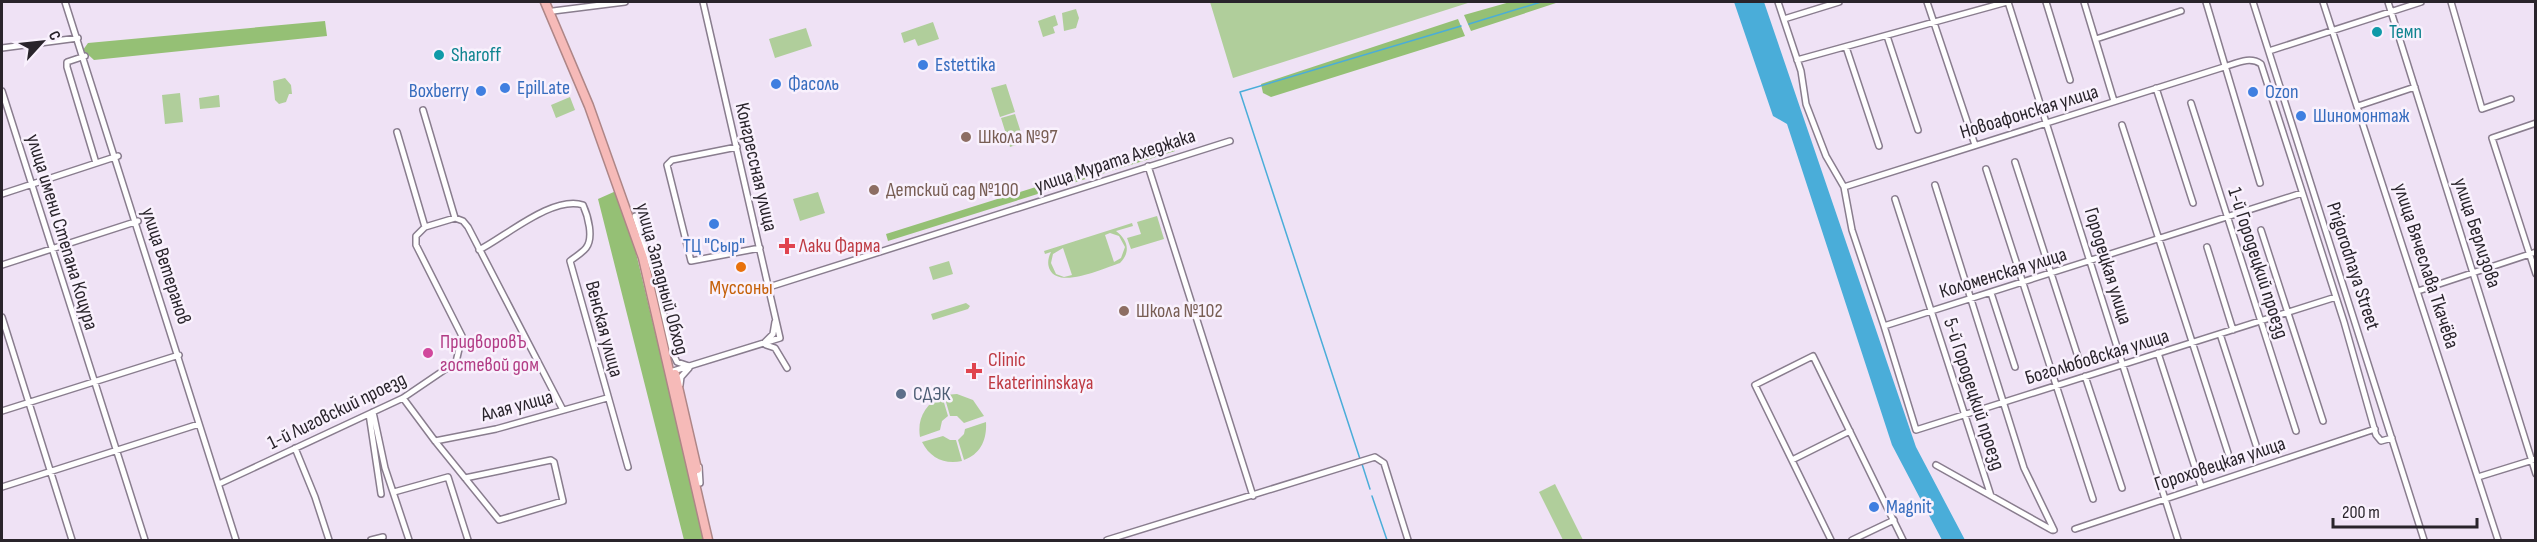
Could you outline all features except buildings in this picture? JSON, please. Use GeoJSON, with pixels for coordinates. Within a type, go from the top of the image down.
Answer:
{"type":"FeatureCollection","features":[{"type":"Feature","properties":{"kind":"highway","name":"улица Западный Обход"},"geometry":{"type":"LineString","coordinates":[[545,2],[592,112],[637,238],[713,540]]}},
{"type":"Feature","properties":{"kind":"highway","name":"улица Западный Обход"},"geometry":{"type":"LineString","coordinates":[[550,2],[635,216],[672,372],[708,540]]}},
{"type":"Feature","properties":{"kind":"street","name":"улица Ветеранов"},"geometry":{"type":"LineString","coordinates":[[67,2],[237,540]]}},
{"type":"Feature","properties":{"kind":"street"},"geometry":{"type":"LineString","coordinates":[[554,11],[625,2]]}},
{"type":"Feature","properties":{"kind":"street","name":"Конгрессная улица"},"geometry":{"type":"LineString","coordinates":[[703,2],[780,338],[761,345]]}},
{"type":"Feature","properties":{"kind":"street"},"geometry":{"type":"LineString","coordinates":[[1778,2],[1797,60],[1806,104],[1826,156],[1844,187],[1852,230],[1884,326]]}},
{"type":"Feature","properties":{"kind":"street"},"geometry":{"type":"LineString","coordinates":[[1784,19],[1839,2]]}},
{"type":"Feature","properties":{"kind":"street"},"geometry":{"type":"LineString","coordinates":[[1927,2],[1975,145]]}},
{"type":"Feature","properties":{"kind":"street"},"geometry":{"type":"LineString","coordinates":[[1973,2],[1976,10]]}},
{"type":"Feature","properties":{"kind":"street"},"geometry":{"type":"LineString","coordinates":[[1797,60],[2007,2]]}},
{"type":"Feature","properties":{"kind":"street","name":"Городецкая улица"},"geometry":{"type":"LineString","coordinates":[[2007,2],[2178,540]]}},
{"type":"Feature","properties":{"kind":"street"},"geometry":{"type":"LineString","coordinates":[[2046,2],[2070,80]]}},
{"type":"Feature","properties":{"kind":"street"},"geometry":{"type":"LineString","coordinates":[[2084,2],[2114,101]]}},
{"type":"Feature","properties":{"kind":"street"},"geometry":{"type":"LineString","coordinates":[[2206,2],[2260,183]]}},
{"type":"Feature","properties":{"kind":"street","name":"Prigorodnaya Street"},"geometry":{"type":"LineString","coordinates":[[2253,2],[2424,540]]}},
{"type":"Feature","properties":{"kind":"street","name":"улица Вячеслава Ткачёва"},"geometry":{"type":"LineString","coordinates":[[2323,2],[2499,540]]}},
{"type":"Feature","properties":{"kind":"street","name":"улица Берлизова"},"geometry":{"type":"LineString","coordinates":[[2388,2],[2533,459],[2535,474]]}},
{"type":"Feature","properties":{"kind":"street"},"geometry":{"type":"LineString","coordinates":[[2269,51],[2421,2]]}},
{"type":"Feature","properties":{"kind":"street"},"geometry":{"type":"LineString","coordinates":[[2451,2],[2482,109],[2511,99]]}},
{"type":"Feature","properties":{"kind":"street"},"geometry":{"type":"LineString","coordinates":[[2096,39],[2181,11]]}},
{"type":"Feature","properties":{"kind":"street"},"geometry":{"type":"LineString","coordinates":[[1887,36],[1918,130]]}},
{"type":"Feature","properties":{"kind":"street"},"geometry":{"type":"LineString","coordinates":[[2,48],[79,38]]}},
{"type":"Feature","properties":{"kind":"street"},"geometry":{"type":"LineString","coordinates":[[1846,46],[1879,146]]}},
{"type":"Feature","properties":{"kind":"street"},"geometry":{"type":"LineString","coordinates":[[84,56],[67,62],[67,67],[96,163]]}},
{"type":"Feature","properties":{"kind":"street","name":"Новоафонская улица"},"geometry":{"type":"LineString","coordinates":[[1844,187],[2251,59],[2261,64],[2344,322],[2374,429]]}},
{"type":"Feature","properties":{"kind":"street"},"geometry":{"type":"LineString","coordinates":[[2358,106],[2415,87]]}},
{"type":"Feature","properties":{"kind":"street"},"geometry":{"type":"LineString","coordinates":[[2156,88],[2193,203]]}},
{"type":"Feature","properties":{"kind":"street","name":"улица имени Степана Коцура"},"geometry":{"type":"LineString","coordinates":[[2,91],[145,540]]}},
{"type":"Feature","properties":{"kind":"street","name":"1-й Городецкий проезд"},"geometry":{"type":"LineString","coordinates":[[2191,103],[2296,431]]}},
{"type":"Feature","properties":{"kind":"street"},"geometry":{"type":"LineString","coordinates":[[423,110],[455,218]]}},
{"type":"Feature","properties":{"kind":"street"},"geometry":{"type":"LineString","coordinates":[[2535,123],[2492,138],[2532,253],[2535,274]]}},
{"type":"Feature","properties":{"kind":"street"},"geometry":{"type":"LineString","coordinates":[[2122,125],[2228,453]]}},
{"type":"Feature","properties":{"kind":"street"},"geometry":{"type":"LineString","coordinates":[[397,132],[425,227],[455,218],[463,221],[563,410]]}},
{"type":"Feature","properties":{"kind":"street","name":"улица Мурата Ахеджака"},"geometry":{"type":"LineString","coordinates":[[769,287],[1230,141]]}},
{"type":"Feature","properties":{"kind":"street"},"geometry":{"type":"LineString","coordinates":[[737,147],[672,160],[668,165],[692,261],[760,248]]}},
{"type":"Feature","properties":{"kind":"street"},"geometry":{"type":"LineString","coordinates":[[2,194],[117,157]]}},
{"type":"Feature","properties":{"kind":"street"},"geometry":{"type":"LineString","coordinates":[[2015,162],[2079,360]]}},
{"type":"Feature","properties":{"kind":"street"},"geometry":{"type":"LineString","coordinates":[[1148,166],[1253,496]]}},
{"type":"Feature","properties":{"kind":"street"},"geometry":{"type":"LineString","coordinates":[[1986,169],[2093,499]]}},
{"type":"Feature","properties":{"kind":"street"},"geometry":{"type":"LineString","coordinates":[[2300,184],[2310,181]]}},
{"type":"Feature","properties":{"kind":"street"},"geometry":{"type":"LineString","coordinates":[[1935,185],[2024,468],[2054,530],[1936,465]]}},
{"type":"Feature","properties":{"kind":"street","name":"Коломенская улица"},"geometry":{"type":"LineString","coordinates":[[1884,326],[2302,193]]}},
{"type":"Feature","properties":{"kind":"street","name":"5-й Городецкий проезд"},"geometry":{"type":"LineString","coordinates":[[1895,199],[1991,496]]}},
{"type":"Feature","properties":{"kind":"street","name":"Венская улица"},"geometry":{"type":"LineString","coordinates":[[479,250],[499,240],[517,224],[546,211],[577,203],[583,205],[587,214],[590,238],[588,247],[570,261],[628,467]]}},
{"type":"Feature","properties":{"kind":"street"},"geometry":{"type":"LineString","coordinates":[[635,216],[655,276],[673,354],[677,362],[690,367]]}},
{"type":"Feature","properties":{"kind":"street","name":"улица Ветеранов"},"geometry":{"type":"LineString","coordinates":[[137,221],[237,540]]}},
{"type":"Feature","properties":{"kind":"street"},"geometry":{"type":"LineString","coordinates":[[2,265],[137,221]]}},
{"type":"Feature","properties":{"kind":"street","name":"1-й Лиговский проезд"},"geometry":{"type":"LineString","coordinates":[[221,483],[403,398],[456,362],[462,336],[416,245],[416,236],[425,227]]}},
{"type":"Feature","properties":{"kind":"street"},"geometry":{"type":"LineString","coordinates":[[2261,230],[2323,421]]}},
{"type":"Feature","properties":{"kind":"street"},"geometry":{"type":"LineString","coordinates":[[2207,247],[2233,330]]}},
{"type":"Feature","properties":{"kind":"street"},"geometry":{"type":"LineString","coordinates":[[2418,291],[2532,253]]}},
{"type":"Feature","properties":{"kind":"street"},"geometry":{"type":"LineString","coordinates":[[1991,293],[2015,367]]}},
{"type":"Feature","properties":{"kind":"street","name":"Боголюбовская улица"},"geometry":{"type":"LineString","coordinates":[[1884,326],[1916,430],[2336,297]]}},
{"type":"Feature","properties":{"kind":"street"},"geometry":{"type":"LineString","coordinates":[[672,372],[761,345],[773,334],[775,316]]}},
{"type":"Feature","properties":{"kind":"street"},"geometry":{"type":"LineString","coordinates":[[2,317],[72,540]]}},
{"type":"Feature","properties":{"kind":"street"},"geometry":{"type":"LineString","coordinates":[[2344,322],[2354,319]]}},
{"type":"Feature","properties":{"kind":"street"},"geometry":{"type":"LineString","coordinates":[[2220,334],[2256,445]]}},
{"type":"Feature","properties":{"kind":"street"},"geometry":{"type":"LineString","coordinates":[[761,345],[775,348],[787,368]]}},
{"type":"Feature","properties":{"kind":"street"},"geometry":{"type":"LineString","coordinates":[[2158,353],[2201,486]]}},
{"type":"Feature","properties":{"kind":"street"},"geometry":{"type":"LineString","coordinates":[[2,411],[179,355]]}},
{"type":"Feature","properties":{"kind":"street"},"geometry":{"type":"LineString","coordinates":[[1832,540],[1755,385],[1813,356],[1904,540]]}},
{"type":"Feature","properties":{"kind":"street"},"geometry":{"type":"LineString","coordinates":[[690,367],[681,377],[680,385],[699,468],[700,483]]}},
{"type":"Feature","properties":{"kind":"street"},"geometry":{"type":"LineString","coordinates":[[2085,376],[2122,488]]}},
{"type":"Feature","properties":{"kind":"street"},"geometry":{"type":"LineString","coordinates":[[403,398],[435,441],[499,520],[563,501],[551,460],[465,478]]}},
{"type":"Feature","properties":{"kind":"street","name":"Алая улица"},"geometry":{"type":"LineString","coordinates":[[435,441],[496,429],[607,398]]}},
{"type":"Feature","properties":{"kind":"street"},"geometry":{"type":"LineString","coordinates":[[371,413],[385,468],[409,540]]}},
{"type":"Feature","properties":{"kind":"street"},"geometry":{"type":"LineString","coordinates":[[371,413],[381,495]]}},
{"type":"Feature","properties":{"kind":"street"},"geometry":{"type":"LineString","coordinates":[[2,487],[199,424]]}},
{"type":"Feature","properties":{"kind":"street"},"geometry":{"type":"LineString","coordinates":[[2374,429],[2381,441],[2392,438]]}},
{"type":"Feature","properties":{"kind":"street","name":"Гороховецкая улица"},"geometry":{"type":"LineString","coordinates":[[2075,529],[2374,429]]}},
{"type":"Feature","properties":{"kind":"street"},"geometry":{"type":"LineString","coordinates":[[1792,460],[1850,431]]}},
{"type":"Feature","properties":{"kind":"street"},"geometry":{"type":"LineString","coordinates":[[295,448],[329,540]]}},
{"type":"Feature","properties":{"kind":"street"},"geometry":{"type":"LineString","coordinates":[[1107,540],[1375,457],[1384,464],[1408,540]]}},
{"type":"Feature","properties":{"kind":"street"},"geometry":{"type":"LineString","coordinates":[[2478,477],[2533,459]]}},
{"type":"Feature","properties":{"kind":"street"},"geometry":{"type":"LineString","coordinates":[[394,492],[448,477],[468,540]]}},
{"type":"Feature","properties":{"kind":"street"},"geometry":{"type":"LineString","coordinates":[[1852,540],[1894,520]]}},
{"type":"Feature","properties":{"kind":"street"},"geometry":{"type":"LineString","coordinates":[[371,540],[383,537]]}},
{"type":"Feature","properties":{"kind":"green space"},"geometry":{"type":"Polygon","coordinates":[[[1210,2],[1471,2],[1233,78],[1210,2]]]}},
{"type":"Feature","properties":{"kind":"green space"},"geometry":{"type":"Polygon","coordinates":[[[1510,2],[1559,2],[1471,31],[1464,15],[1510,2]]]}},
{"type":"Feature","properties":{"kind":"green space"},"geometry":{"type":"Polygon","coordinates":[[[1076,9],[1079,18],[1076,28],[1064,31],[1062,13],[1076,9]]]}},
{"type":"Feature","properties":{"kind":"green space"},"geometry":{"type":"Polygon","coordinates":[[[1055,15],[1058,25],[1053,27],[1055,33],[1043,37],[1038,21],[1055,15]]]}},
{"type":"Feature","properties":{"kind":"green space"},"geometry":{"type":"Polygon","coordinates":[[[1458,19],[1465,36],[1271,97],[1263,93],[1261,84],[1458,19]]]}},
{"type":"Feature","properties":{"kind":"green space"},"geometry":{"type":"Polygon","coordinates":[[[325,21],[327,36],[94,60],[83,50],[88,43],[325,21]]]}},
{"type":"Feature","properties":{"kind":"green space"},"geometry":{"type":"Polygon","coordinates":[[[933,22],[939,39],[918,46],[915,39],[904,43],[901,33],[933,22]]]}},
{"type":"Feature","properties":{"kind":"green space"},"geometry":{"type":"Polygon","coordinates":[[[806,28],[812,46],[775,58],[769,39],[806,28]]]}},
{"type":"Feature","properties":{"kind":"green space"},"geometry":{"type":"Polygon","coordinates":[[[285,78],[291,85],[292,94],[289,94],[286,102],[279,104],[275,100],[273,81],[285,78]]]}},
{"type":"Feature","properties":{"kind":"green space"},"geometry":{"type":"Polygon","coordinates":[[[1006,84],[1015,112],[1000,117],[991,88],[1006,84]]]}},
{"type":"Feature","properties":{"kind":"green space"},"geometry":{"type":"Polygon","coordinates":[[[180,93],[183,122],[165,124],[162,95],[180,93]]]}},
{"type":"Feature","properties":{"kind":"green space"},"geometry":{"type":"Polygon","coordinates":[[[219,95],[220,107],[200,109],[199,98],[219,95]]]}},
{"type":"Feature","properties":{"kind":"green space"},"geometry":{"type":"Polygon","coordinates":[[[570,97],[575,110],[556,118],[551,105],[570,97]]]}},
{"type":"Feature","properties":{"kind":"green space"},"geometry":{"type":"Polygon","coordinates":[[[1015,114],[1024,142],[1010,147],[1001,118],[1015,114]]]}},
{"type":"Feature","properties":{"kind":"green space"},"geometry":{"type":"Polygon","coordinates":[[[1173,144],[1175,151],[888,241],[886,234],[1173,144]]]}},
{"type":"Feature","properties":{"kind":"green space"},"geometry":{"type":"Polygon","coordinates":[[[616,191],[636,253],[705,540],[684,540],[598,199],[616,191]]]}},
{"type":"Feature","properties":{"kind":"green space"},"geometry":{"type":"Polygon","coordinates":[[[818,192],[825,213],[800,221],[793,199],[818,192]]]}},
{"type":"Feature","properties":{"kind":"green space"},"geometry":{"type":"Polygon","coordinates":[[[1157,216],[1164,239],[1131,249],[1127,238],[1141,234],[1137,222],[1157,216]]]}},
{"type":"Feature","properties":{"kind":"green space"},"geometry":{"type":"Polygon","coordinates":[[[1132,223],[1133,226],[1116,231],[1127,246],[1126,255],[1120,263],[1083,276],[1063,278],[1055,275],[1048,266],[1051,252],[1045,254],[1044,251],[1132,223]],[[1110,233],[1105,235],[1114,262],[1121,258],[1125,247],[1119,236],[1110,233]],[[1063,248],[1053,254],[1051,263],[1056,274],[1064,277],[1072,275],[1063,248]]]}},
{"type":"Feature","properties":{"kind":"green space"},"geometry":{"type":"Polygon","coordinates":[[[949,261],[953,274],[933,280],[929,267],[949,261]]]}},
{"type":"Feature","properties":{"kind":"green space"},"geometry":{"type":"Polygon","coordinates":[[[966,303],[970,306],[968,309],[933,320],[931,314],[966,303]]]}},
{"type":"Feature","properties":{"kind":"green space"},"geometry":{"type":"Polygon","coordinates":[[[957,394],[973,400],[984,416],[964,423],[957,416],[950,416],[944,395],[957,394]]]}},
{"type":"Feature","properties":{"kind":"green space"},"geometry":{"type":"Polygon","coordinates":[[[942,396],[948,416],[942,421],[940,430],[920,437],[921,418],[931,403],[942,396]]]}},
{"type":"Feature","properties":{"kind":"green space"},"geometry":{"type":"Polygon","coordinates":[[[986,422],[982,445],[975,454],[964,460],[958,440],[964,434],[965,429],[986,422]]]}},
{"type":"Feature","properties":{"kind":"green space"},"geometry":{"type":"Polygon","coordinates":[[[943,436],[956,440],[962,461],[950,462],[939,459],[925,448],[922,442],[943,436]]]}},
{"type":"Feature","properties":{"kind":"green space"},"geometry":{"type":"Polygon","coordinates":[[[1555,484],[1583,540],[1563,540],[1539,492],[1555,484]]]}},
{"type":"Feature","properties":{"kind":"water"},"geometry":{"type":"Polygon","coordinates":[[[1734,2],[1764,2],[1916,447],[1965,540],[1942,540],[1892,445],[1787,124],[1773,116],[1734,2]]]}},
{"type":"Feature","properties":{"kind":"waterway"},"geometry":{"type":"LineString","coordinates":[[1469,24],[1541,2]]}},
{"type":"Feature","properties":{"kind":"waterway"},"geometry":{"type":"LineString","coordinates":[[1360,459],[1240,92],[1461,26]]}},
{"type":"Feature","properties":{"kind":"waterway"},"geometry":{"type":"LineString","coordinates":[[1362,464],[1370,489]]}},
{"type":"Feature","properties":{"kind":"waterway"},"geometry":{"type":"LineString","coordinates":[[1372,496],[1387,540]]}},
{"type":"Feature","properties":{"kind":"place","name":"Темп"},"geometry":{"type":"Point","coordinates":[2377,32]}},
{"type":"Feature","properties":{"kind":"place","name":"Sharoff"},"geometry":{"type":"Point","coordinates":[439,55]}},
{"type":"Feature","properties":{"kind":"place","name":"Estettika"},"geometry":{"type":"Point","coordinates":[923,65]}},
{"type":"Feature","properties":{"kind":"place","name":"Фасоль"},"geometry":{"type":"Point","coordinates":[776,84]}},
{"type":"Feature","properties":{"kind":"place","name":"EpilLate"},"geometry":{"type":"Point","coordinates":[505,88]}},
{"type":"Feature","properties":{"kind":"place","name":"Boxberry"},"geometry":{"type":"Point","coordinates":[481,91]}},
{"type":"Feature","properties":{"kind":"place","name":"Ozon"},"geometry":{"type":"Point","coordinates":[2253,92]}},
{"type":"Feature","properties":{"kind":"place","name":"Шиномонтаж"},"geometry":{"type":"Point","coordinates":[2301,116]}},
{"type":"Feature","properties":{"kind":"place","name":"Школа №97"},"geometry":{"type":"Point","coordinates":[966,137]}},
{"type":"Feature","properties":{"kind":"place","name":"Детский сад №100"},"geometry":{"type":"Point","coordinates":[874,190]}},
{"type":"Feature","properties":{"kind":"place","name":"ТЦ \"Сыр\""},"geometry":{"type":"Point","coordinates":[714,224]}},
{"type":"Feature","properties":{"kind":"place","name":"Лаки Фарма"},"geometry":{"type":"Point","coordinates":[787,246]}},
{"type":"Feature","properties":{"kind":"place","name":"Муссоны"},"geometry":{"type":"Point","coordinates":[741,267]}},
{"type":"Feature","properties":{"kind":"place","name":"Школа №102"},"geometry":{"type":"Point","coordinates":[1124,311]}},
{"type":"Feature","properties":{"kind":"place","name":"ПридворовЪ гостевой дом"},"geometry":{"type":"Point","coordinates":[428,353]}},
{"type":"Feature","properties":{"kind":"place","name":"Clinic Ekaterininskaya"},"geometry":{"type":"Point","coordinates":[974,371]}},
{"type":"Feature","properties":{"kind":"place","name":"СДЭК"},"geometry":{"type":"Point","coordinates":[901,394]}},
{"type":"Feature","properties":{"kind":"place","name":"Magnit"},"geometry":{"type":"Point","coordinates":[1874,507]}}]}
